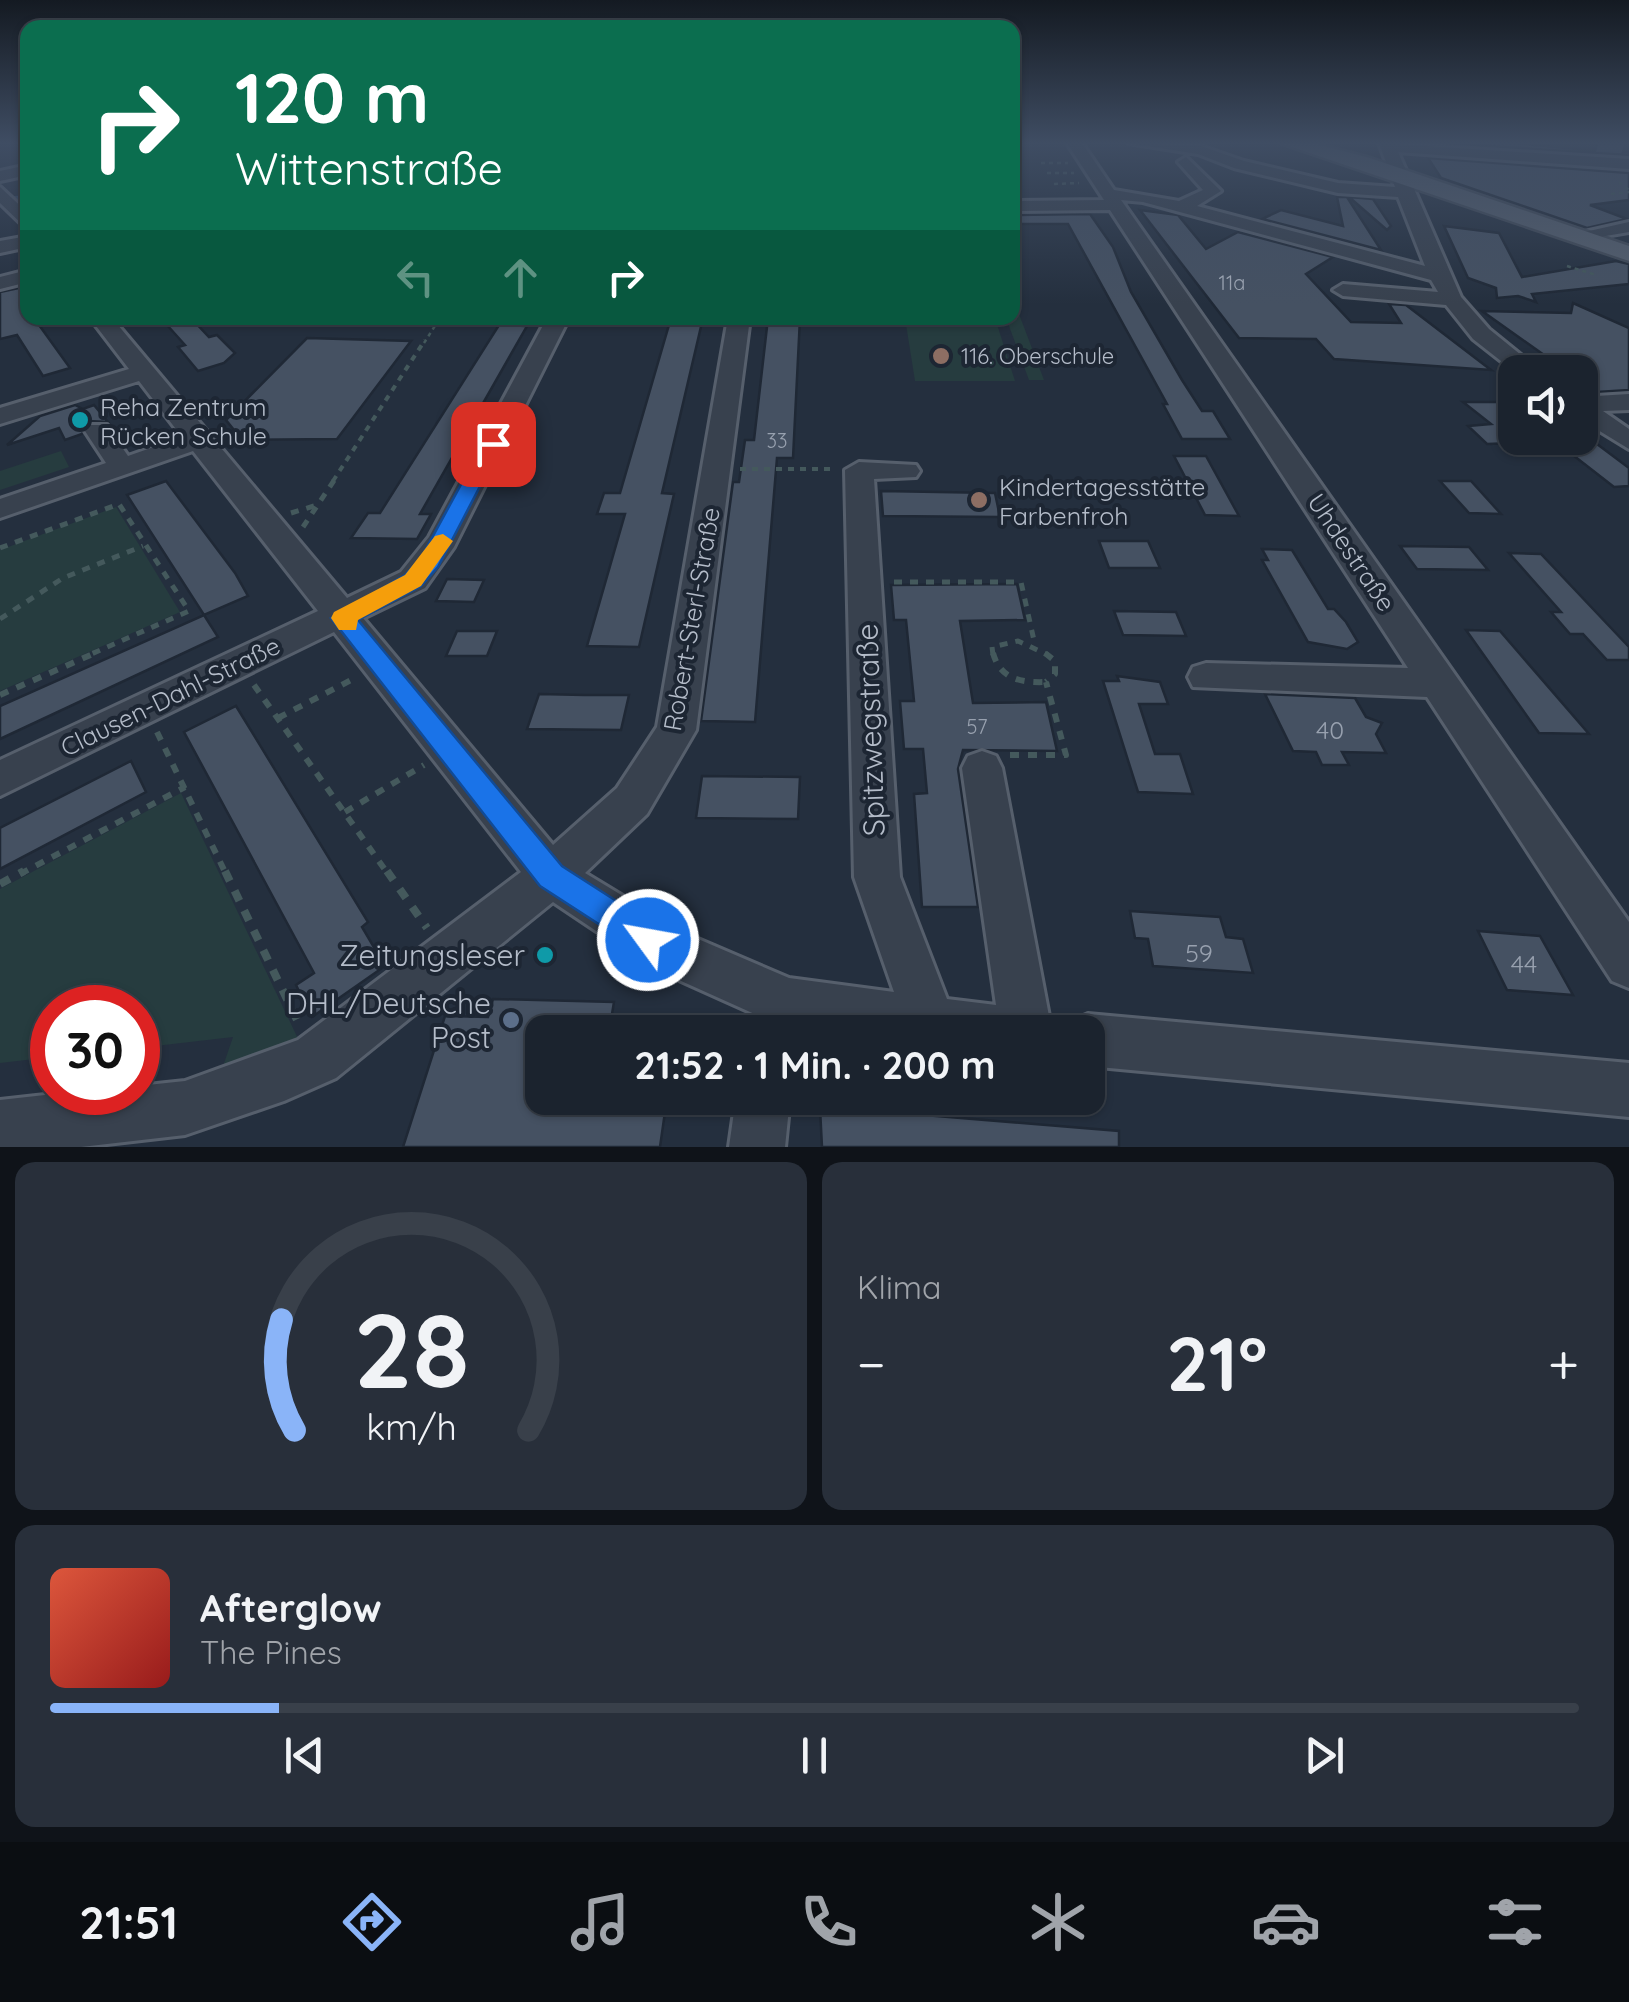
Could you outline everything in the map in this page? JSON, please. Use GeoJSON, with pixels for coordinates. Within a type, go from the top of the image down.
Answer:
{"type":"FeatureCollection","features":[{"type":"Feature","properties":{"kind":"main road"},"geometry":{"type":"LineString","coordinates":[[1447,197],[1629,254]]}},
{"type":"Feature","properties":{"kind":"street","name":"Uhdestraße"},"geometry":{"type":"LineString","coordinates":[[1107,197],[1629,964]]}},
{"type":"Feature","properties":{"kind":"street"},"geometry":{"type":"LineString","coordinates":[[1020,206],[1144,197],[1436,276]]}},
{"type":"Feature","properties":{"kind":"street"},"geometry":{"type":"LineString","coordinates":[[1181,208],[1204,197]]}},
{"type":"Feature","properties":{"kind":"street"},"geometry":{"type":"LineString","coordinates":[[1406,197],[1436,276],[1450,298],[1466,322],[1508,355]]}},
{"type":"Feature","properties":{"kind":"street"},"geometry":{"type":"LineString","coordinates":[[0,247],[15,213]]}},
{"type":"Feature","properties":{"kind":"street"},"geometry":{"type":"LineString","coordinates":[[1576,236],[1629,227]]}},
{"type":"Feature","properties":{"kind":"street"},"geometry":{"type":"LineString","coordinates":[[1343,290],[1450,298]]}},
{"type":"Feature","properties":{"kind":"street"},"geometry":{"type":"LineString","coordinates":[[107,325],[551,876],[666,950],[779,1015]]}},
{"type":"Feature","properties":{"kind":"street","name":"Clausen-Dahl-Straße"},"geometry":{"type":"LineString","coordinates":[[0,779],[238,662],[343,618],[413,580],[430,562],[554,325]]}},
{"type":"Feature","properties":{"kind":"street","name":"Robert-Sterl-Straße"},"geometry":{"type":"LineString","coordinates":[[551,876],[632,802],[676,730],[738,325]]}},
{"type":"Feature","properties":{"kind":"street"},"geometry":{"type":"LineString","coordinates":[[0,416],[144,372]]}},
{"type":"Feature","properties":{"kind":"street"},"geometry":{"type":"LineString","coordinates":[[1598,405],[1629,402]]}},
{"type":"Feature","properties":{"kind":"street"},"geometry":{"type":"LineString","coordinates":[[1598,419],[1629,441]]}},
{"type":"Feature","properties":{"kind":"street"},"geometry":{"type":"LineString","coordinates":[[98,432],[122,467]]}},
{"type":"Feature","properties":{"kind":"street"},"geometry":{"type":"LineString","coordinates":[[0,510],[200,440]]}},
{"type":"Feature","properties":{"kind":"street"},"geometry":{"type":"LineString","coordinates":[[859,470],[906,470]]}},
{"type":"Feature","properties":{"kind":"street","name":"Spitzwegstraße"},"geometry":{"type":"LineString","coordinates":[[859,470],[876,877],[928,1015]]}},
{"type":"Feature","properties":{"kind":"street"},"geometry":{"type":"LineString","coordinates":[[1206,677],[1440,683]]}},
{"type":"Feature","properties":{"kind":"street"},"geometry":{"type":"LineString","coordinates":[[989,762],[1024,1015]]}},
{"type":"Feature","properties":{"kind":"street"},"geometry":{"type":"LineString","coordinates":[[0,1128],[185,1108],[265,1082],[317,1059],[551,876]]}},
{"type":"Feature","properties":{"kind":"street"},"geometry":{"type":"LineString","coordinates":[[1105,1042],[1629,1090]]}},
{"type":"Feature","properties":{"kind":"street"},"geometry":{"type":"LineString","coordinates":[[758,1147],[761,1115]]}},
{"type":"Feature","properties":{"kind":"path"},"geometry":{"type":"LineString","coordinates":[[1567,266],[1596,275]]}},
{"type":"Feature","properties":{"kind":"path"},"geometry":{"type":"LineString","coordinates":[[288,550],[435,325]]}},
{"type":"Feature","properties":{"kind":"path"},"geometry":{"type":"LineString","coordinates":[[717,469],[859,470]]}},
{"type":"Feature","properties":{"kind":"path"},"geometry":{"type":"LineString","coordinates":[[0,548],[119,504],[189,611],[0,696]]}},
{"type":"Feature","properties":{"kind":"path"},"geometry":{"type":"LineString","coordinates":[[0,619],[63,578],[144,546]]}},
{"type":"Feature","properties":{"kind":"path"},"geometry":{"type":"LineString","coordinates":[[864,582],[1021,582],[1033,620],[1035,645]]}},
{"type":"Feature","properties":{"kind":"path"},"geometry":{"type":"LineString","coordinates":[[1006,640],[1035,645],[1056,662],[1055,674],[1046,682],[1022,684],[1003,674],[993,662],[992,648],[1006,640]]}},
{"type":"Feature","properties":{"kind":"path"},"geometry":{"type":"LineString","coordinates":[[238,662],[448,958]]}},
{"type":"Feature","properties":{"kind":"path"},"geometry":{"type":"LineString","coordinates":[[278,718],[380,664]]}},
{"type":"Feature","properties":{"kind":"path"},"geometry":{"type":"LineString","coordinates":[[989,762],[1066,755],[1046,682]]}},
{"type":"Feature","properties":{"kind":"path"},"geometry":{"type":"LineString","coordinates":[[144,708],[317,1059]]}},
{"type":"Feature","properties":{"kind":"path"},"geometry":{"type":"LineString","coordinates":[[344,812],[449,750]]}},
{"type":"Feature","properties":{"kind":"path"},"geometry":{"type":"LineString","coordinates":[[0,884],[185,786]]}},
{"type":"Feature","properties":{"kind":"green space"},"geometry":{"type":"Polygon","coordinates":[[[1020,317],[1044,380],[1029,380],[1009,325],[1020,325],[1020,317]]]}},
{"type":"Feature","properties":{"kind":"green space"},"geometry":{"type":"Polygon","coordinates":[[[906,325],[997,325],[1015,381],[915,381],[906,325]]]}},
{"type":"Feature","properties":{"kind":"green space"},"geometry":{"type":"Polygon","coordinates":[[[61,451],[69,467],[0,490],[0,471],[61,451]]]}},
{"type":"Feature","properties":{"kind":"green space"},"geometry":{"type":"Polygon","coordinates":[[[116,507],[180,612],[0,691],[0,550],[116,507]]]}},
{"type":"Feature","properties":{"kind":"green space"},"geometry":{"type":"Polygon","coordinates":[[[181,793],[302,1047],[220,1075],[233,1037],[160,1045],[160,985],[30,985],[30,1060],[0,1063],[0,889],[181,793]]]}},
{"type":"Feature","properties":{"kind":"building"},"geometry":{"type":"Polygon","coordinates":[[[1337,197],[1347,197],[1381,250],[1262,219],[1281,210],[1343,226],[1337,197]]]}},
{"type":"Feature","properties":{"kind":"building"},"geometry":{"type":"Polygon","coordinates":[[[1349,197],[1373,199],[1391,226],[1387,230],[1349,197]]]}},
{"type":"Feature","properties":{"kind":"building"},"geometry":{"type":"Polygon","coordinates":[[[1495,197],[1629,197],[1629,200],[1590,205],[1627,219],[1587,228],[1495,197]]]}},
{"type":"Feature","properties":{"kind":"building"},"geometry":{"type":"Polygon","coordinates":[[[1140,210],[1178,215],[1206,249],[1238,232],[1333,257],[1306,274],[1351,322],[1401,323],[1389,304],[1406,305],[1491,370],[1334,359],[1316,339],[1239,338],[1140,210]]]}},
{"type":"Feature","properties":{"kind":"building"},"geometry":{"type":"Polygon","coordinates":[[[1090,214],[1113,247],[1131,292],[1182,380],[1202,411],[1213,411],[1230,439],[1182,439],[1163,404],[1167,404],[1068,224],[1020,224],[1020,215],[1090,214]]]}},
{"type":"Feature","properties":{"kind":"building"},"geometry":{"type":"Polygon","coordinates":[[[1444,226],[1499,233],[1522,277],[1616,261],[1629,264],[1629,284],[1532,294],[1536,302],[1518,296],[1497,298],[1496,288],[1468,278],[1444,226]]]}},
{"type":"Feature","properties":{"kind":"building"},"geometry":{"type":"Polygon","coordinates":[[[20,288],[20,325],[39,325],[70,368],[43,376],[17,335],[0,339],[0,292],[20,288]]]}},
{"type":"Feature","properties":{"kind":"building"},"geometry":{"type":"Polygon","coordinates":[[[1573,303],[1629,328],[1629,390],[1598,392],[1598,355],[1544,355],[1482,311],[1571,313],[1573,303]]]}},
{"type":"Feature","properties":{"kind":"building"},"geometry":{"type":"Polygon","coordinates":[[[167,325],[198,325],[209,337],[217,335],[235,353],[224,363],[198,371],[178,347],[185,345],[167,325]]]}},
{"type":"Feature","properties":{"kind":"building"},"geometry":{"type":"Polygon","coordinates":[[[499,325],[527,326],[420,514],[431,514],[417,539],[351,538],[368,513],[380,513],[499,325]]]}},
{"type":"Feature","properties":{"kind":"building"},"geometry":{"type":"Polygon","coordinates":[[[669,325],[701,325],[662,493],[674,494],[639,647],[587,646],[625,514],[597,514],[604,493],[620,493],[669,325]]]}},
{"type":"Feature","properties":{"kind":"building"},"geometry":{"type":"Polygon","coordinates":[[[767,325],[800,325],[793,458],[777,458],[755,722],[701,721],[733,482],[739,482],[745,440],[754,440],[767,325]]]}},
{"type":"Feature","properties":{"kind":"building"},"geometry":{"type":"Polygon","coordinates":[[[307,338],[411,341],[337,439],[242,440],[226,420],[307,338]]]}},
{"type":"Feature","properties":{"kind":"building"},"geometry":{"type":"Polygon","coordinates":[[[1463,402],[1498,402],[1498,444],[1487,444],[1468,426],[1491,424],[1463,402]]]}},
{"type":"Feature","properties":{"kind":"building"},"geometry":{"type":"Polygon","coordinates":[[[75,405],[83,409],[94,405],[108,422],[89,421],[82,434],[65,440],[59,428],[7,445],[40,416],[75,405]]]}},
{"type":"Feature","properties":{"kind":"building"},"geometry":{"type":"Polygon","coordinates":[[[1598,445],[1629,468],[1629,486],[1614,487],[1573,455],[1598,455],[1598,445]]]}},
{"type":"Feature","properties":{"kind":"building"},"geometry":{"type":"Polygon","coordinates":[[[1174,456],[1206,456],[1239,516],[1205,515],[1174,456]]]}},
{"type":"Feature","properties":{"kind":"building"},"geometry":{"type":"Polygon","coordinates":[[[166,481],[248,596],[204,615],[127,495],[166,481]]]}},
{"type":"Feature","properties":{"kind":"building"},"geometry":{"type":"Polygon","coordinates":[[[1440,481],[1471,481],[1501,514],[1469,513],[1440,481]]]}},
{"type":"Feature","properties":{"kind":"building","name":"Kindertagesstätte Farbenfroh"},"geometry":{"type":"Polygon","coordinates":[[[881,491],[995,493],[1000,517],[883,516],[881,491]]]}},
{"type":"Feature","properties":{"kind":"building"},"geometry":{"type":"Polygon","coordinates":[[[1099,541],[1148,541],[1160,568],[1109,568],[1099,541]]]}},
{"type":"Feature","properties":{"kind":"building"},"geometry":{"type":"Polygon","coordinates":[[[1400,546],[1469,547],[1488,570],[1417,569],[1400,546]]]}},
{"type":"Feature","properties":{"kind":"building"},"geometry":{"type":"Polygon","coordinates":[[[1262,549],[1292,550],[1328,609],[1334,609],[1346,622],[1358,642],[1347,649],[1308,642],[1262,560],[1268,560],[1262,549]]]}},
{"type":"Feature","properties":{"kind":"building"},"geometry":{"type":"Polygon","coordinates":[[[1509,553],[1541,554],[1629,647],[1629,660],[1607,660],[1583,634],[1570,634],[1551,612],[1561,612],[1509,553]]]}},
{"type":"Feature","properties":{"kind":"building"},"geometry":{"type":"Polygon","coordinates":[[[447,579],[484,580],[474,602],[436,601],[447,579]]]}},
{"type":"Feature","properties":{"kind":"building"},"geometry":{"type":"Polygon","coordinates":[[[1017,584],[1025,620],[960,621],[973,703],[1046,702],[1057,751],[963,750],[958,769],[978,907],[922,907],[914,794],[927,793],[923,749],[904,749],[900,701],[914,701],[906,620],[894,620],[891,585],[1017,584]]]}},
{"type":"Feature","properties":{"kind":"building"},"geometry":{"type":"Polygon","coordinates":[[[1114,611],[1176,612],[1186,636],[1123,635],[1114,611]]]}},
{"type":"Feature","properties":{"kind":"building"},"geometry":{"type":"Polygon","coordinates":[[[204,615],[218,637],[0,739],[0,706],[204,615]]]}},
{"type":"Feature","properties":{"kind":"building"},"geometry":{"type":"Polygon","coordinates":[[[1466,630],[1500,631],[1589,734],[1539,733],[1466,630]]]}},
{"type":"Feature","properties":{"kind":"building"},"geometry":{"type":"Polygon","coordinates":[[[457,631],[497,631],[487,656],[446,656],[457,631]]]}},
{"type":"Feature","properties":{"kind":"building"},"geometry":{"type":"Polygon","coordinates":[[[1117,676],[1160,682],[1168,704],[1139,704],[1155,754],[1180,754],[1193,794],[1138,792],[1103,681],[1119,681],[1117,676]]]}},
{"type":"Feature","properties":{"kind":"building"},"geometry":{"type":"Polygon","coordinates":[[[539,694],[629,695],[621,730],[527,729],[539,694]]]}},
{"type":"Feature","properties":{"kind":"building"},"geometry":{"type":"Polygon","coordinates":[[[1265,694],[1355,698],[1366,717],[1382,723],[1376,734],[1386,753],[1342,752],[1349,765],[1322,765],[1316,752],[1293,751],[1265,694]]]}},
{"type":"Feature","properties":{"kind":"building"},"geometry":{"type":"Polygon","coordinates":[[[236,706],[368,922],[362,927],[385,966],[312,1017],[296,985],[314,973],[184,732],[236,706]]]}},
{"type":"Feature","properties":{"kind":"building"},"geometry":{"type":"Polygon","coordinates":[[[131,761],[146,792],[0,869],[0,828],[131,761]]]}},
{"type":"Feature","properties":{"kind":"building"},"geometry":{"type":"Polygon","coordinates":[[[702,776],[800,777],[798,819],[696,818],[702,776]]]}},
{"type":"Feature","properties":{"kind":"building"},"geometry":{"type":"Polygon","coordinates":[[[1130,911],[1220,917],[1226,937],[1243,939],[1253,973],[1153,966],[1148,939],[1135,938],[1130,911]]]}},
{"type":"Feature","properties":{"kind":"building"},"geometry":{"type":"Polygon","coordinates":[[[1478,931],[1540,936],[1573,995],[1507,990],[1478,931]]]}},
{"type":"Feature","properties":{"kind":"building"},"geometry":{"type":"Polygon","coordinates":[[[493,999],[614,1002],[612,1015],[525,1015],[525,1115],[665,1115],[660,1147],[403,1147],[445,1016],[488,1017],[493,999]]]}},
{"type":"Feature","properties":{"kind":"building"},"geometry":{"type":"Polygon","coordinates":[[[820,1115],[925,1115],[1119,1131],[1119,1147],[822,1147],[820,1115]]]}},
{"type":"Feature","properties":{"kind":"waterway"},"geometry":{"type":"LineString","coordinates":[[0,199],[20,198]]}},
{"type":"Feature","properties":{"kind":"slow traffic"},"geometry":{"type":"LineString","coordinates":[[348,624],[343,618],[413,580],[443,541]]}},
{"type":"Feature","properties":{"kind":"place","name":"116. Oberschule"},"geometry":{"type":"Point","coordinates":[941,356]}},
{"type":"Feature","properties":{"kind":"place","name":"Reha Zentrum Rücken Schule"},"geometry":{"type":"Point","coordinates":[80,420]}},
{"type":"Feature","properties":{"kind":"place","name":"Kindertagesstätte Farbenfroh"},"geometry":{"type":"Point","coordinates":[979,500]}},
{"type":"Feature","properties":{"kind":"place","name":"Zeitungsleser"},"geometry":{"type":"Point","coordinates":[545,955]}},
{"type":"Feature","properties":{"kind":"place","name":"DHL/Deutsche Post"},"geometry":{"type":"Point","coordinates":[511,1020]}},
{"type":"Feature","properties":{"kind":"route"},"geometry":{"type":"LineString","coordinates":[[493,444],[430,562],[413,580],[343,618],[551,876],[648,940]]}}]}
